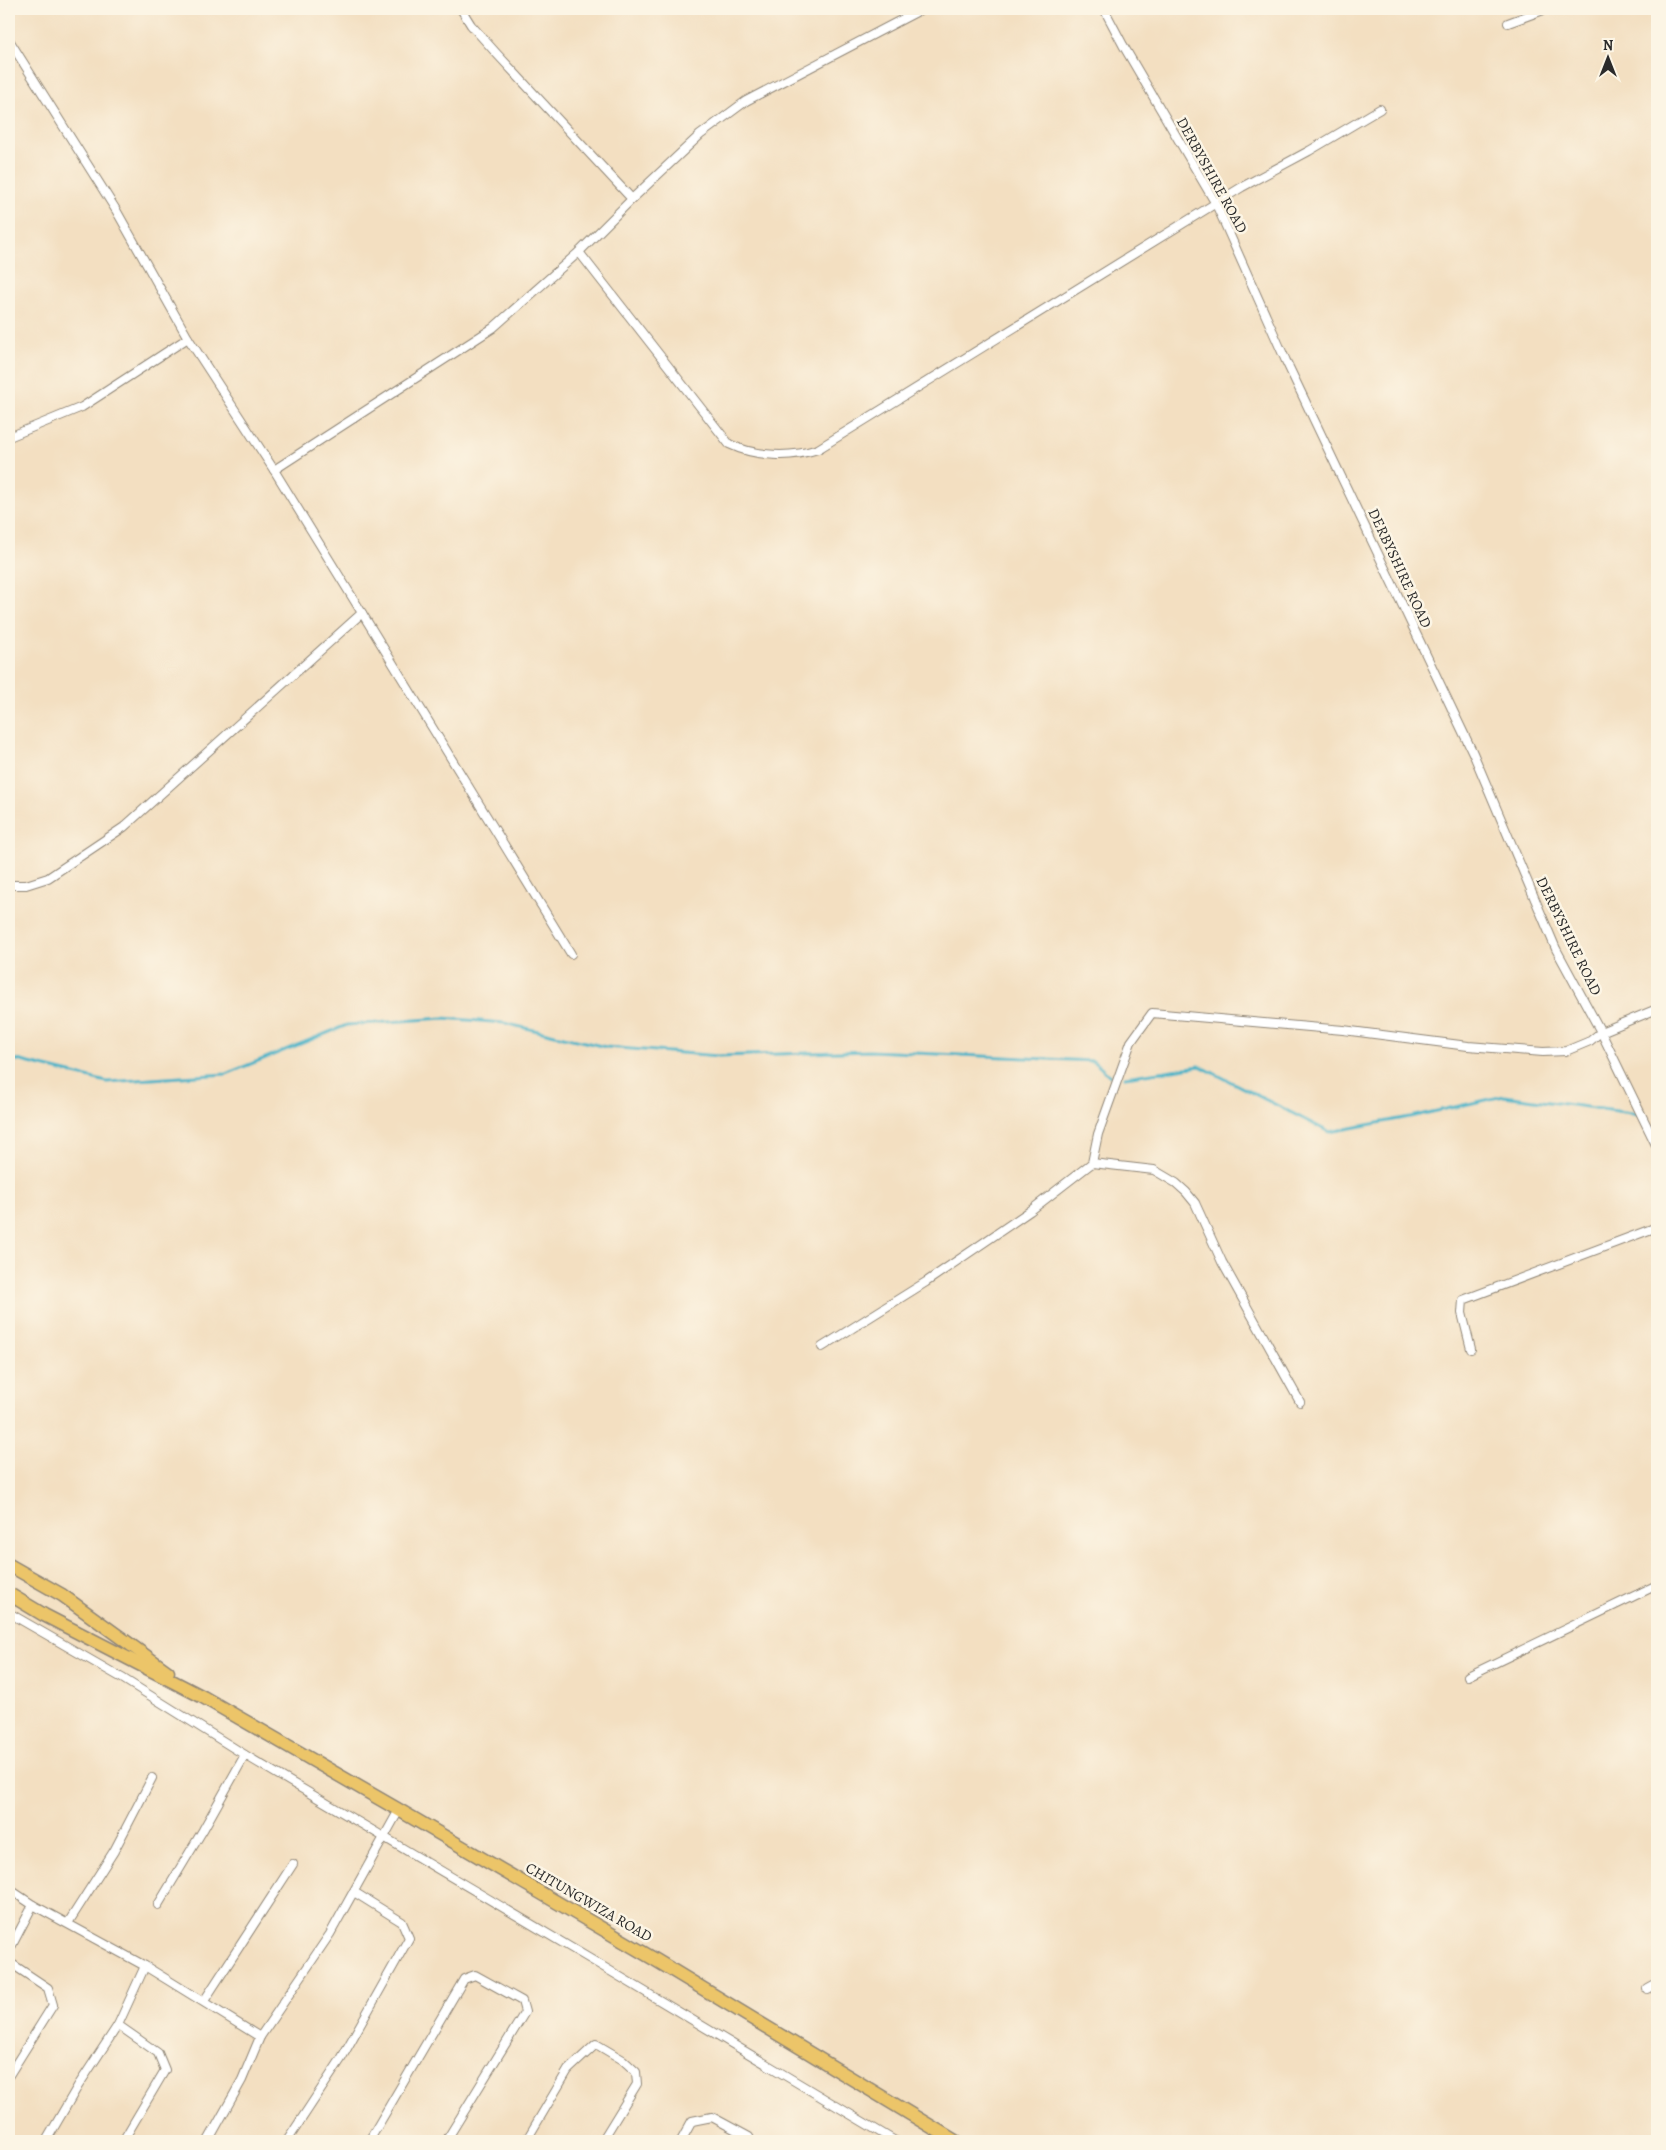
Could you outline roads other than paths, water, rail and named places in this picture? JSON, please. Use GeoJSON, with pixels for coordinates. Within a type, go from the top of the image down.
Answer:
{"type":"FeatureCollection","features":[{"type":"Feature","properties":{"kind":"main road"},"geometry":{"type":"LineString","coordinates":[[9,1565],[62,1595],[202,1697]]}},
{"type":"Feature","properties":{"kind":"main road"},"geometry":{"type":"LineString","coordinates":[[9,1594],[44,1615],[202,1697]]}},
{"type":"Feature","properties":{"kind":"main road","name":"CHITUNGWIZA ROAD"},"geometry":{"type":"LineString","coordinates":[[202,1697],[654,1959],[955,2141]]}},
{"type":"Feature","properties":{"kind":"street"},"geometry":{"type":"LineString","coordinates":[[461,9],[471,25],[497,54],[632,199]]}},
{"type":"Feature","properties":{"kind":"street"},"geometry":{"type":"LineString","coordinates":[[274,470],[493,328],[579,252],[700,135],[746,101],[767,88],[922,9]]}},
{"type":"Feature","properties":{"kind":"street","name":"DERBYSHIRE ROAD"},"geometry":{"type":"LineString","coordinates":[[1104,9],[1216,204],[1286,361],[1473,754],[1556,949],[1601,1032],[1657,1147]]}},
{"type":"Feature","properties":{"kind":"street"},"geometry":{"type":"LineString","coordinates":[[1508,23],[1546,9]]}},
{"type":"Feature","properties":{"kind":"street"},"geometry":{"type":"LineString","coordinates":[[9,40],[116,210],[188,338],[274,470],[425,718],[501,837],[571,954]]}},
{"type":"Feature","properties":{"kind":"street"},"geometry":{"type":"LineString","coordinates":[[579,252],[729,444],[751,452],[798,454],[818,449],[1242,187],[1309,152],[1380,109]]}},
{"type":"Feature","properties":{"kind":"street"},"geometry":{"type":"LineString","coordinates":[[9,437],[82,408],[188,338]]}},
{"type":"Feature","properties":{"kind":"street"},"geometry":{"type":"LineString","coordinates":[[9,885],[26,885],[48,878],[124,827],[362,613]]}},
{"type":"Feature","properties":{"kind":"street"},"geometry":{"type":"LineString","coordinates":[[822,1347],[926,1282],[1022,1216],[1092,1163],[1098,1134],[1131,1042],[1152,1013],[1343,1030],[1468,1046],[1543,1052],[1566,1051],[1590,1041],[1601,1032],[1657,1009]]}},
{"type":"Feature","properties":{"kind":"street"},"geometry":{"type":"LineString","coordinates":[[1092,1163],[1154,1170],[1186,1192],[1195,1203],[1222,1262],[1300,1402]]}},
{"type":"Feature","properties":{"kind":"street"},"geometry":{"type":"LineString","coordinates":[[1471,1349],[1462,1313],[1464,1300],[1657,1227]]}},
{"type":"Feature","properties":{"kind":"street"},"geometry":{"type":"LineString","coordinates":[[1468,1676],[1657,1585]]}},
{"type":"Feature","properties":{"kind":"street"},"geometry":{"type":"LineString","coordinates":[[9,1613],[122,1678],[383,1838],[607,1968],[895,2141]]}},
{"type":"Feature","properties":{"kind":"street"},"geometry":{"type":"LineString","coordinates":[[158,1905],[245,1755]]}},
{"type":"Feature","properties":{"kind":"street"},"geometry":{"type":"LineString","coordinates":[[68,1923],[114,1850],[152,1778]]}},
{"type":"Feature","properties":{"kind":"street"},"geometry":{"type":"LineString","coordinates":[[208,2141],[242,2080],[260,2037],[330,1934],[399,1810]]}},
{"type":"Feature","properties":{"kind":"street"},"geometry":{"type":"LineString","coordinates":[[204,2000],[292,1864]]}},
{"type":"Feature","properties":{"kind":"street"},"geometry":{"type":"LineString","coordinates":[[9,1888],[34,1905],[204,2000],[260,2037]]}},
{"type":"Feature","properties":{"kind":"street"},"geometry":{"type":"LineString","coordinates":[[287,2141],[341,2060],[409,1938],[402,1922],[354,1892]]}},
{"type":"Feature","properties":{"kind":"street"},"geometry":{"type":"LineString","coordinates":[[9,1951],[34,1905]]}},
{"type":"Feature","properties":{"kind":"street"},"geometry":{"type":"LineString","coordinates":[[9,1962],[48,1988],[53,2005],[9,2075]]}},
{"type":"Feature","properties":{"kind":"street"},"geometry":{"type":"LineString","coordinates":[[46,2141],[78,2086],[118,2025],[146,1966]]}},
{"type":"Feature","properties":{"kind":"street"},"geometry":{"type":"LineString","coordinates":[[369,2141],[464,1979],[474,1975],[522,2001],[525,2012],[446,2141]]}},
{"type":"Feature","properties":{"kind":"street"},"geometry":{"type":"LineString","coordinates":[[1648,1990],[1657,1984]]}},
{"type":"Feature","properties":{"kind":"street"},"geometry":{"type":"LineString","coordinates":[[118,2025],[158,2053],[165,2070],[123,2141]]}},
{"type":"Feature","properties":{"kind":"street"},"geometry":{"type":"LineString","coordinates":[[526,2141],[568,2070],[596,2044],[623,2060],[636,2072],[637,2084],[602,2141]]}},
{"type":"Feature","properties":{"kind":"street"},"geometry":{"type":"LineString","coordinates":[[681,2141],[692,2121],[712,2117],[749,2137],[751,2141]]}},
{"type":"Feature","properties":{"kind":"waterway"},"geometry":{"type":"LineString","coordinates":[[9,1058],[107,1082],[226,1074],[347,1025],[443,1018],[504,1023],[606,1047],[719,1056],[870,1051],[1093,1061],[1110,1076]]}},
{"type":"Feature","properties":{"kind":"waterway"},"geometry":{"type":"LineString","coordinates":[[1125,1077],[1200,1066],[1329,1132],[1410,1117],[1504,1096],[1639,1114]]}}]}
